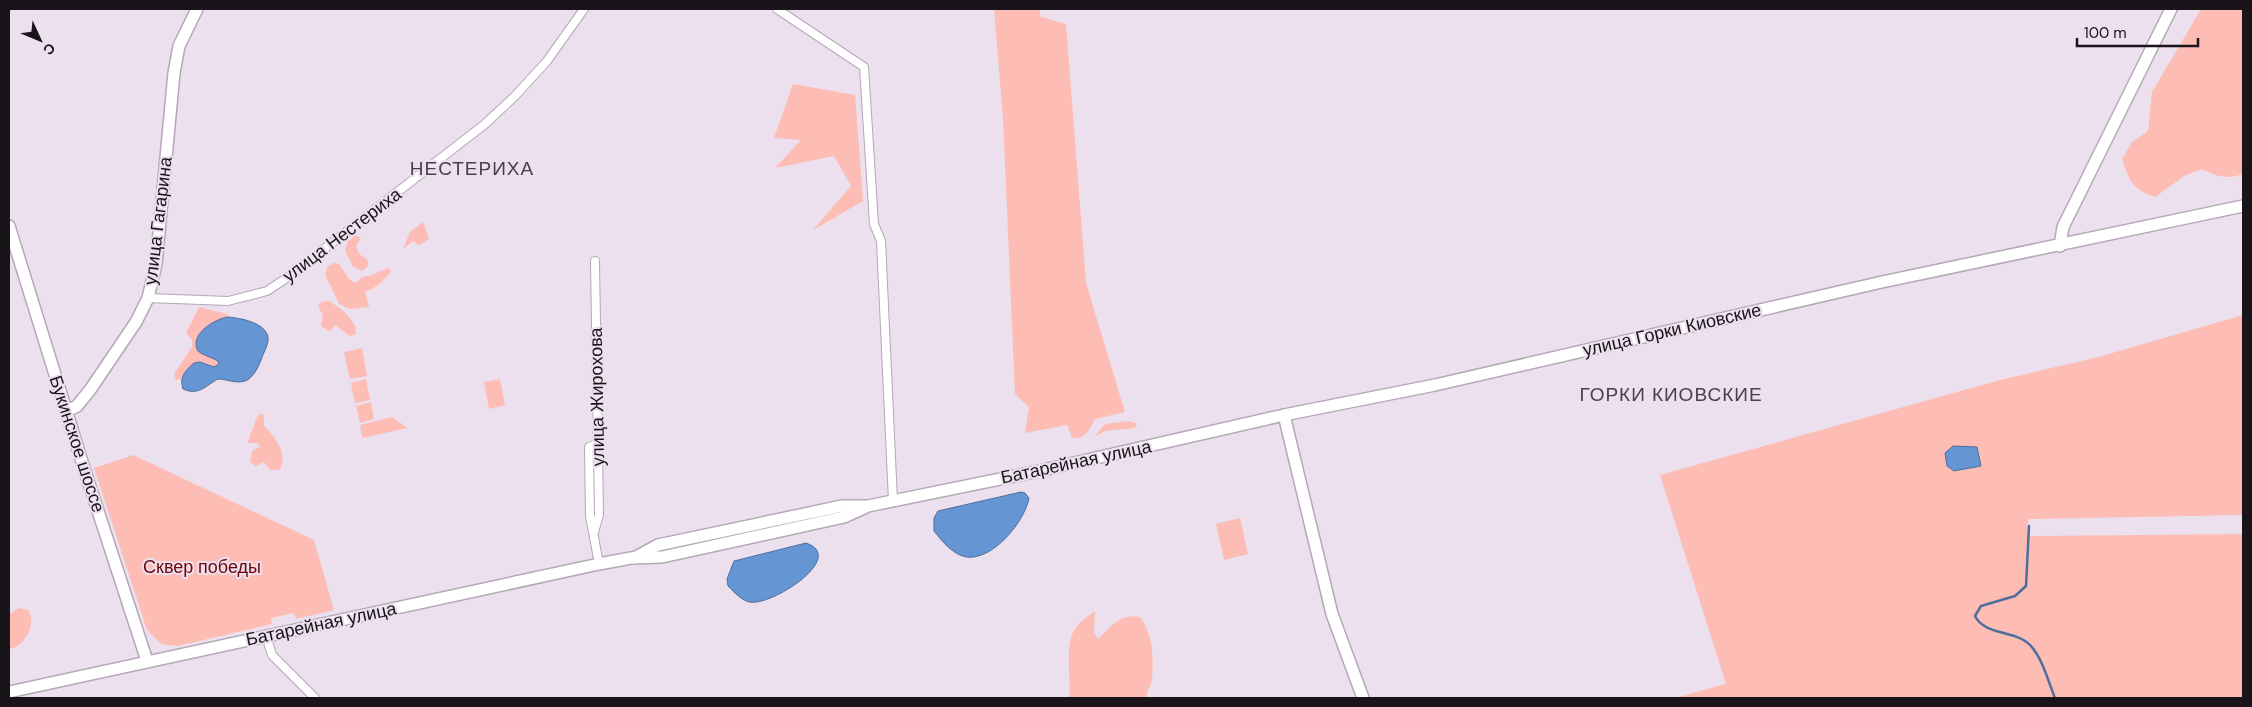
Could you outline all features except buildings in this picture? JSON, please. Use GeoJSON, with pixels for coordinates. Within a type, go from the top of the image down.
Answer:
{"type":"FeatureCollection","features":[{"type":"Feature","properties":{"kind":"main road","name":"улица Гагарина"},"geometry":{"type":"LineString","coordinates":[[67,411],[77,406],[90,390],[136,322],[148,298],[156,264],[174,73],[179,46],[197,9]]}},
{"type":"Feature","properties":{"kind":"main road"},"geometry":{"type":"LineString","coordinates":[[2060,246],[2063,227],[2171,9]]}},
{"type":"Feature","properties":{"kind":"main road","name":"улица Горки Киовские"},"geometry":{"type":"LineString","coordinates":[[1284,415],[1435,385],[1814,297],[2243,206]]}},
{"type":"Feature","properties":{"kind":"main road","name":"Букинское шоссе"},"geometry":{"type":"LineString","coordinates":[[9,226],[147,661]]}},
{"type":"Feature","properties":{"kind":"main road","name":"Батарейная улица"},"geometry":{"type":"LineString","coordinates":[[9,692],[599,564],[634,558],[662,556],[844,518],[868,506],[1039,471],[1284,415]]}},
{"type":"Feature","properties":{"kind":"main road"},"geometry":{"type":"LineString","coordinates":[[1284,415],[1332,614],[1363,698]]}},
{"type":"Feature","properties":{"kind":"street","name":"улица Нестериха"},"geometry":{"type":"LineString","coordinates":[[148,298],[228,301],[267,291],[288,277],[485,124],[515,96],[546,61],[584,9]]}},
{"type":"Feature","properties":{"kind":"street"},"geometry":{"type":"LineString","coordinates":[[777,9],[864,67],[874,224],[881,241],[893,501]]}},
{"type":"Feature","properties":{"kind":"street","name":"улица Жирохова"},"geometry":{"type":"LineString","coordinates":[[594,532],[599,515],[595,261]]}},
{"type":"Feature","properties":{"kind":"street","name":"улица Жирохова"},"geometry":{"type":"LineString","coordinates":[[598,443],[589,447],[590,516],[599,564]]}},
{"type":"Feature","properties":{"kind":"street"},"geometry":{"type":"LineString","coordinates":[[266,636],[272,655],[315,698]]}},
{"type":"Feature","properties":{"kind":"green space"},"geometry":{"type":"Polygon","coordinates":[[[994,9],[1039,9],[1041,17],[1066,24],[1086,283],[1125,412],[1095,419],[1086,433],[1077,438],[1072,438],[1067,425],[1025,433],[1029,407],[1015,394],[1003,118],[994,9]]]}},
{"type":"Feature","properties":{"kind":"green space"},"geometry":{"type":"Polygon","coordinates":[[[2201,9],[2243,9],[2243,174],[2232,177],[2222,176],[2202,169],[2186,175],[2155,197],[2141,191],[2133,184],[2122,159],[2132,142],[2148,131],[2152,92],[2201,9]]]}},
{"type":"Feature","properties":{"kind":"green space"},"geometry":{"type":"Polygon","coordinates":[[[793,84],[855,95],[863,201],[813,230],[851,186],[834,156],[775,168],[801,140],[774,138],[793,84]]]}},
{"type":"Feature","properties":{"kind":"green space"},"geometry":{"type":"Polygon","coordinates":[[[423,222],[429,239],[419,245],[413,241],[403,249],[410,232],[423,222]]]}},
{"type":"Feature","properties":{"kind":"green space"},"geometry":{"type":"Polygon","coordinates":[[[356,235],[361,238],[356,246],[359,254],[366,258],[368,262],[368,266],[362,271],[353,267],[345,250],[348,241],[356,235]]]}},
{"type":"Feature","properties":{"kind":"green space"},"geometry":{"type":"Polygon","coordinates":[[[334,263],[339,264],[350,280],[356,283],[362,277],[388,268],[391,271],[380,284],[365,292],[369,307],[350,309],[339,304],[325,274],[328,266],[334,263]]]}},
{"type":"Feature","properties":{"kind":"green space"},"geometry":{"type":"Polygon","coordinates":[[[328,301],[337,306],[351,319],[356,329],[356,334],[350,336],[335,325],[330,332],[321,326],[323,316],[318,305],[328,301]]]}},
{"type":"Feature","properties":{"kind":"green space"},"geometry":{"type":"Polygon","coordinates":[[[199,307],[227,314],[228,317],[206,328],[201,333],[196,344],[198,351],[218,361],[219,364],[214,367],[196,362],[181,379],[176,380],[174,374],[192,347],[192,340],[186,333],[199,307]]]}},
{"type":"Feature","properties":{"kind":"green space"},"geometry":{"type":"Polygon","coordinates":[[[2243,315],[2243,515],[2028,519],[2029,536],[2243,534],[2243,698],[1674,698],[1726,684],[1660,475],[2000,380],[2095,358],[2243,315]]]}},
{"type":"Feature","properties":{"kind":"green space"},"geometry":{"type":"Polygon","coordinates":[[[362,348],[367,376],[350,379],[344,352],[362,348]]]}},
{"type":"Feature","properties":{"kind":"green space"},"geometry":{"type":"Polygon","coordinates":[[[366,379],[370,400],[355,403],[351,383],[366,379]]]}},
{"type":"Feature","properties":{"kind":"green space"},"geometry":{"type":"Polygon","coordinates":[[[500,379],[505,405],[489,409],[484,382],[500,379]]]}},
{"type":"Feature","properties":{"kind":"green space"},"geometry":{"type":"Polygon","coordinates":[[[371,402],[374,419],[360,423],[356,406],[371,402]]]}},
{"type":"Feature","properties":{"kind":"green space"},"geometry":{"type":"Polygon","coordinates":[[[260,414],[264,415],[264,426],[276,440],[282,452],[282,464],[279,470],[270,470],[264,462],[256,466],[250,462],[252,451],[260,447],[258,443],[248,443],[248,441],[257,417],[260,414]]]}},
{"type":"Feature","properties":{"kind":"green space"},"geometry":{"type":"Polygon","coordinates":[[[392,417],[408,428],[362,438],[360,425],[392,417]]]}},
{"type":"Feature","properties":{"kind":"green space"},"geometry":{"type":"Polygon","coordinates":[[[1129,421],[1137,424],[1135,428],[1105,431],[1094,437],[1105,424],[1129,421]]]}},
{"type":"Feature","properties":{"kind":"green space","name":"Сквер победы"},"geometry":{"type":"Polygon","coordinates":[[[133,455],[314,540],[334,610],[296,619],[294,613],[271,618],[272,624],[178,646],[161,644],[147,630],[94,468],[133,455]]]}},
{"type":"Feature","properties":{"kind":"green space"},"geometry":{"type":"Polygon","coordinates":[[[1240,518],[1248,554],[1224,560],[1216,524],[1240,518]]]}},
{"type":"Feature","properties":{"kind":"green space"},"geometry":{"type":"Polygon","coordinates":[[[19,608],[28,610],[31,621],[30,628],[20,644],[9,649],[9,614],[19,608]]]}},
{"type":"Feature","properties":{"kind":"green space"},"geometry":{"type":"Polygon","coordinates":[[[1095,611],[1094,633],[1098,639],[1121,619],[1133,616],[1140,617],[1148,631],[1152,647],[1152,680],[1146,698],[1069,698],[1070,641],[1077,626],[1095,611]]]}},
{"type":"Feature","properties":{"kind":"water"},"geometry":{"type":"Polygon","coordinates":[[[228,317],[253,323],[264,330],[267,335],[267,346],[255,372],[245,381],[238,382],[218,379],[198,391],[183,389],[182,381],[184,374],[194,363],[200,362],[214,367],[219,364],[218,361],[198,351],[196,343],[197,338],[205,328],[228,317]]]}},
{"type":"Feature","properties":{"kind":"water"},"geometry":{"type":"Polygon","coordinates":[[[1953,446],[1977,447],[1981,466],[1954,471],[1947,466],[1945,453],[1953,446]]]}},
{"type":"Feature","properties":{"kind":"water"},"geometry":{"type":"Polygon","coordinates":[[[1021,492],[1025,493],[1029,498],[1021,517],[1006,538],[987,553],[976,557],[966,557],[956,553],[934,531],[934,518],[938,511],[1021,492]]]}},
{"type":"Feature","properties":{"kind":"water"},"geometry":{"type":"Polygon","coordinates":[[[806,543],[817,550],[818,559],[812,569],[801,580],[788,589],[773,597],[749,602],[728,586],[727,579],[734,561],[806,543]]]}},
{"type":"Feature","properties":{"kind":"waterway"},"geometry":{"type":"LineString","coordinates":[[2029,526],[2026,586],[2015,596],[1981,606],[1975,616],[1986,627],[2017,637],[2030,645],[2042,663],[2055,698]]}},
{"type":"Feature","properties":{"kind":"district","name":"НЕСТЕРИХА"},"geometry":{"type":"Point","coordinates":[472,168]}},
{"type":"Feature","properties":{"kind":"district","name":"ГОРКИ КИОВСКИЕ"},"geometry":{"type":"Point","coordinates":[1671,394]}}]}
